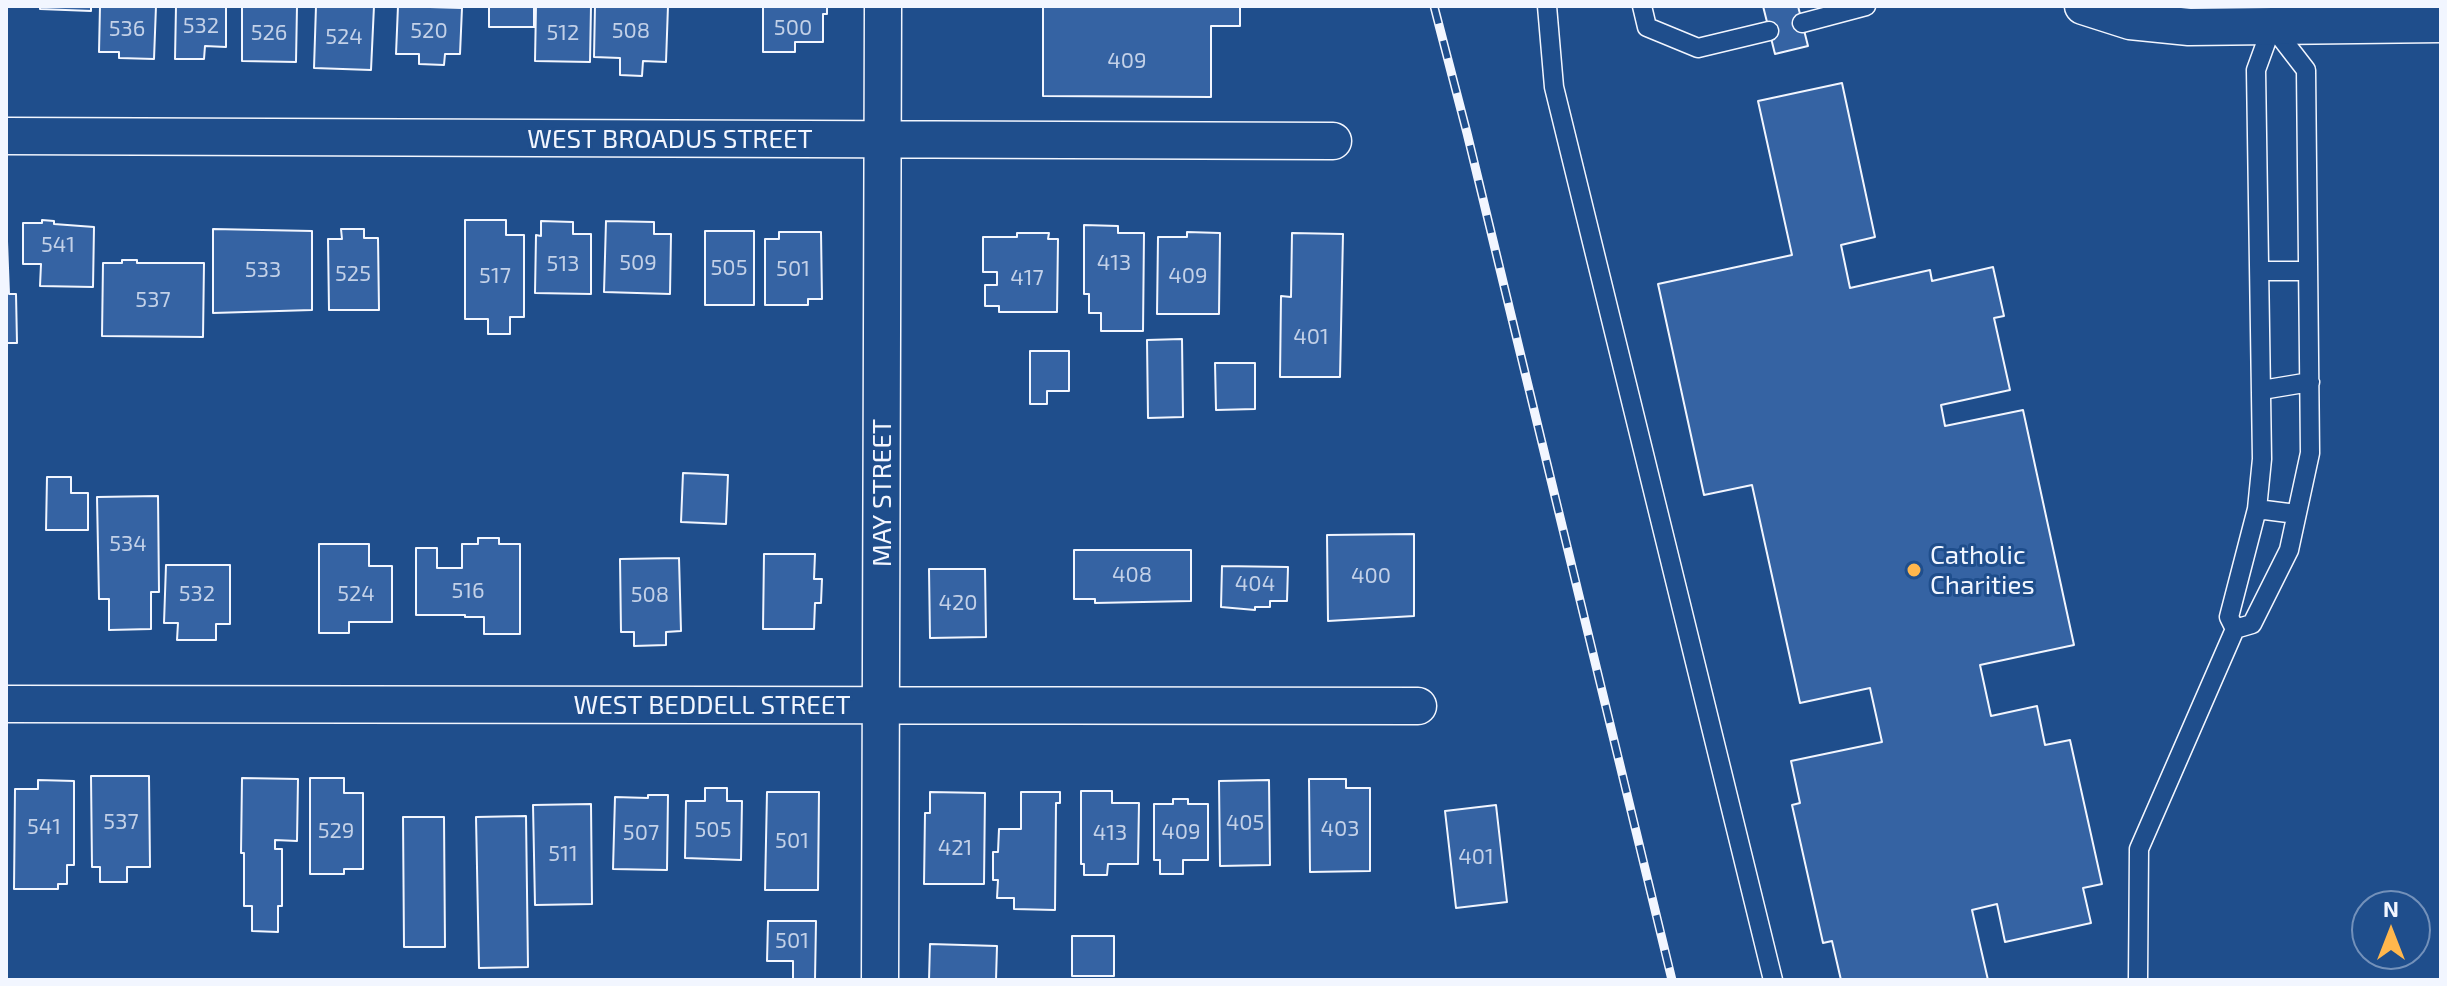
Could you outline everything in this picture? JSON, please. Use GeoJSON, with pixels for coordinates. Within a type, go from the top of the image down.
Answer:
{"type":"FeatureCollection","features":[{"type":"Feature","properties":{"kind":"street","name":"MAY STREET"},"geometry":{"type":"LineString","coordinates":[[880,980],[883,6]]}},
{"type":"Feature","properties":{"kind":"street"},"geometry":{"type":"LineString","coordinates":[[2086,7],[2130,21],[2189,27],[2272,26],[2351,16],[2441,24]]}},
{"type":"Feature","properties":{"kind":"street","name":"WEST BROADUS STREET"},"geometry":{"type":"LineString","coordinates":[[6,136],[1333,141]]}},
{"type":"Feature","properties":{"kind":"street","name":"WEST BEDDELL STREET"},"geometry":{"type":"LineString","coordinates":[[6,704],[1418,706]]}},
{"type":"Feature","properties":{"kind":"lane"},"geometry":{"type":"LineString","coordinates":[[1547,6],[1554,87],[1773,980]]}},
{"type":"Feature","properties":{"kind":"lane"},"geometry":{"type":"LineString","coordinates":[[1642,6],[1647,27],[1698,48],[1769,31]]}},
{"type":"Feature","properties":{"kind":"lane"},"geometry":{"type":"LineString","coordinates":[[1802,23],[1866,6]]}},
{"type":"Feature","properties":{"kind":"lane"},"geometry":{"type":"LineString","coordinates":[[2235,629],[2229,617],[2257,509],[2262,459],[2256,70],[2272,26]]}},
{"type":"Feature","properties":{"kind":"lane"},"geometry":{"type":"LineString","coordinates":[[2235,629],[2252,624],[2289,550],[2310,453],[2306,70],[2272,26]]}},
{"type":"Feature","properties":{"kind":"lane"},"geometry":{"type":"LineString","coordinates":[[2261,271],[2308,271]]}},
{"type":"Feature","properties":{"kind":"lane"},"geometry":{"type":"LineString","coordinates":[[2262,390],[2310,382]]}},
{"type":"Feature","properties":{"kind":"lane"},"geometry":{"type":"LineString","coordinates":[[2257,509],[2296,514]]}},
{"type":"Feature","properties":{"kind":"lane"},"geometry":{"type":"LineString","coordinates":[[2138,980],[2139,849],[2235,629]]}},
{"type":"Feature","properties":{"kind":"building"},"geometry":{"type":"Polygon","coordinates":[[[40,6],[91,6],[91,11],[40,9],[40,6]]]}},
{"type":"Feature","properties":{"kind":"building"},"geometry":{"type":"Polygon","coordinates":[[[100,6],[156,6],[154,59],[119,58],[119,52],[99,52],[100,6]]]}},
{"type":"Feature","properties":{"kind":"building"},"geometry":{"type":"Polygon","coordinates":[[[176,6],[226,6],[226,47],[205,46],[204,59],[175,59],[176,6]]]}},
{"type":"Feature","properties":{"kind":"building"},"geometry":{"type":"Polygon","coordinates":[[[242,6],[297,6],[296,62],[242,61],[242,6]]]}},
{"type":"Feature","properties":{"kind":"building"},"geometry":{"type":"Polygon","coordinates":[[[316,6],[374,6],[371,70],[314,68],[316,6]]]}},
{"type":"Feature","properties":{"kind":"building"},"geometry":{"type":"Polygon","coordinates":[[[398,6],[462,8],[460,54],[445,54],[444,65],[419,64],[419,54],[396,54],[398,6]]]}},
{"type":"Feature","properties":{"kind":"building"},"geometry":{"type":"Polygon","coordinates":[[[489,6],[534,6],[534,27],[489,27],[489,6]]]}},
{"type":"Feature","properties":{"kind":"building"},"geometry":{"type":"Polygon","coordinates":[[[536,6],[591,6],[590,62],[535,61],[536,6]]]}},
{"type":"Feature","properties":{"kind":"building"},"geometry":{"type":"Polygon","coordinates":[[[595,6],[668,6],[666,62],[643,61],[642,76],[620,75],[620,58],[594,57],[595,6]]]}},
{"type":"Feature","properties":{"kind":"building"},"geometry":{"type":"Polygon","coordinates":[[[763,6],[827,6],[827,14],[823,14],[823,42],[795,42],[795,52],[763,52],[763,6]]]}},
{"type":"Feature","properties":{"kind":"building"},"geometry":{"type":"Polygon","coordinates":[[[1043,6],[1240,6],[1240,26],[1211,26],[1211,97],[1043,96],[1043,6]]]}},
{"type":"Feature","properties":{"kind":"building"},"geometry":{"type":"Polygon","coordinates":[[[1763,6],[1798,6],[1808,46],[1775,54],[1763,6]]]}},
{"type":"Feature","properties":{"kind":"building","name":"Catholic Charities"},"geometry":{"type":"Polygon","coordinates":[[[1842,83],[1875,237],[1841,245],[1850,288],[1930,270],[1932,281],[1993,267],[2004,316],[1994,318],[2010,390],[1941,405],[1945,426],[2023,410],[2074,645],[1980,665],[1991,716],[2037,706],[2045,745],[2070,740],[2102,884],[2083,888],[2091,923],[2005,942],[1997,904],[1972,910],[1988,980],[1841,980],[1832,941],[1823,943],[1792,805],[1800,803],[1791,761],[1882,742],[1870,688],[1800,703],[1752,485],[1704,495],[1658,284],[1792,255],[1758,101],[1842,83]]]}},
{"type":"Feature","properties":{"kind":"building"},"geometry":{"type":"Polygon","coordinates":[[[6,215],[9,294],[16,294],[17,343],[6,343],[6,215]]]}},
{"type":"Feature","properties":{"kind":"building"},"geometry":{"type":"Polygon","coordinates":[[[42,220],[94,227],[93,287],[40,286],[41,264],[23,264],[23,223],[42,223],[42,220]]]}},
{"type":"Feature","properties":{"kind":"building"},"geometry":{"type":"Polygon","coordinates":[[[465,220],[506,220],[506,235],[524,235],[524,317],[510,317],[510,334],[488,334],[488,319],[465,319],[465,220]]]}},
{"type":"Feature","properties":{"kind":"building"},"geometry":{"type":"Polygon","coordinates":[[[541,221],[573,222],[573,234],[591,234],[591,294],[535,293],[536,235],[541,236],[541,221]]]}},
{"type":"Feature","properties":{"kind":"building"},"geometry":{"type":"Polygon","coordinates":[[[606,221],[654,222],[654,234],[671,234],[670,294],[604,292],[606,221]]]}},
{"type":"Feature","properties":{"kind":"building"},"geometry":{"type":"Polygon","coordinates":[[[1084,225],[1118,226],[1118,233],[1144,233],[1143,331],[1101,331],[1101,313],[1089,313],[1089,294],[1084,294],[1084,225]]]}},
{"type":"Feature","properties":{"kind":"building"},"geometry":{"type":"Polygon","coordinates":[[[213,229],[312,231],[312,310],[213,313],[213,229]]]}},
{"type":"Feature","properties":{"kind":"building"},"geometry":{"type":"Polygon","coordinates":[[[341,229],[364,229],[364,238],[378,238],[379,310],[329,310],[328,239],[342,239],[341,229]]]}},
{"type":"Feature","properties":{"kind":"building"},"geometry":{"type":"Polygon","coordinates":[[[705,231],[754,231],[754,305],[705,305],[705,231]]]}},
{"type":"Feature","properties":{"kind":"building"},"geometry":{"type":"Polygon","coordinates":[[[779,232],[821,232],[822,299],[808,299],[808,305],[765,305],[765,239],[779,239],[779,232]]]}},
{"type":"Feature","properties":{"kind":"building"},"geometry":{"type":"Polygon","coordinates":[[[1187,232],[1220,233],[1219,314],[1157,314],[1158,237],[1187,237],[1187,232]]]}},
{"type":"Feature","properties":{"kind":"building"},"geometry":{"type":"Polygon","coordinates":[[[1017,233],[1049,233],[1048,239],[1058,239],[1057,312],[999,312],[999,306],[985,306],[985,285],[997,285],[997,272],[983,272],[983,237],[1017,237],[1017,233]]]}},
{"type":"Feature","properties":{"kind":"building"},"geometry":{"type":"Polygon","coordinates":[[[1292,233],[1343,234],[1340,377],[1280,377],[1281,296],[1291,297],[1292,233]]]}},
{"type":"Feature","properties":{"kind":"building"},"geometry":{"type":"Polygon","coordinates":[[[122,260],[137,260],[137,263],[204,263],[203,337],[102,336],[103,263],[122,263],[122,260]]]}},
{"type":"Feature","properties":{"kind":"building"},"geometry":{"type":"Polygon","coordinates":[[[1182,339],[1183,417],[1148,418],[1147,340],[1182,339]]]}},
{"type":"Feature","properties":{"kind":"building"},"geometry":{"type":"Polygon","coordinates":[[[1030,351],[1069,351],[1069,391],[1047,391],[1047,404],[1030,404],[1030,351]]]}},
{"type":"Feature","properties":{"kind":"building"},"geometry":{"type":"Polygon","coordinates":[[[1215,363],[1255,363],[1255,409],[1216,410],[1215,363]]]}},
{"type":"Feature","properties":{"kind":"building"},"geometry":{"type":"Polygon","coordinates":[[[683,473],[728,475],[726,524],[681,522],[683,473]]]}},
{"type":"Feature","properties":{"kind":"building"},"geometry":{"type":"Polygon","coordinates":[[[47,477],[71,477],[71,493],[88,493],[88,530],[46,530],[47,477]]]}},
{"type":"Feature","properties":{"kind":"building"},"geometry":{"type":"Polygon","coordinates":[[[158,496],[159,592],[151,592],[151,629],[109,630],[109,599],[99,599],[97,497],[158,496]]]}},
{"type":"Feature","properties":{"kind":"building"},"geometry":{"type":"Polygon","coordinates":[[[1414,534],[1414,616],[1328,621],[1327,535],[1414,534]]]}},
{"type":"Feature","properties":{"kind":"building"},"geometry":{"type":"Polygon","coordinates":[[[478,538],[499,538],[499,544],[520,544],[520,634],[484,634],[484,617],[416,615],[416,548],[437,548],[437,568],[462,568],[462,544],[478,544],[478,538]]]}},
{"type":"Feature","properties":{"kind":"building"},"geometry":{"type":"Polygon","coordinates":[[[319,544],[369,544],[369,566],[392,566],[392,622],[349,622],[349,633],[319,633],[319,544]]]}},
{"type":"Feature","properties":{"kind":"building"},"geometry":{"type":"Polygon","coordinates":[[[1074,550],[1191,550],[1191,601],[1095,603],[1095,599],[1074,599],[1074,550]]]}},
{"type":"Feature","properties":{"kind":"building"},"geometry":{"type":"Polygon","coordinates":[[[764,554],[815,554],[814,579],[822,579],[821,603],[815,603],[814,629],[763,629],[764,554]]]}},
{"type":"Feature","properties":{"kind":"building"},"geometry":{"type":"Polygon","coordinates":[[[679,558],[681,631],[666,632],[666,645],[634,646],[634,632],[621,632],[620,559],[679,558]]]}},
{"type":"Feature","properties":{"kind":"building"},"geometry":{"type":"Polygon","coordinates":[[[166,565],[230,565],[230,624],[216,624],[216,640],[177,640],[178,623],[164,623],[166,565]]]}},
{"type":"Feature","properties":{"kind":"building"},"geometry":{"type":"Polygon","coordinates":[[[1222,566],[1288,567],[1287,601],[1270,601],[1270,607],[1255,607],[1255,610],[1221,607],[1222,566]]]}},
{"type":"Feature","properties":{"kind":"building"},"geometry":{"type":"Polygon","coordinates":[[[929,569],[985,569],[986,637],[930,638],[929,569]]]}},
{"type":"Feature","properties":{"kind":"building"},"geometry":{"type":"Polygon","coordinates":[[[91,776],[149,776],[150,867],[127,867],[127,882],[100,882],[100,867],[92,867],[91,776]]]}},
{"type":"Feature","properties":{"kind":"building"},"geometry":{"type":"Polygon","coordinates":[[[242,778],[298,779],[297,841],[275,840],[275,849],[282,849],[282,906],[278,906],[278,932],[252,931],[252,906],[244,906],[242,778]]]}},
{"type":"Feature","properties":{"kind":"building"},"geometry":{"type":"Polygon","coordinates":[[[310,778],[344,778],[344,793],[363,793],[363,869],[344,869],[344,874],[310,874],[310,778]]]}},
{"type":"Feature","properties":{"kind":"building"},"geometry":{"type":"Polygon","coordinates":[[[1309,779],[1346,779],[1346,788],[1370,788],[1370,871],[1310,872],[1309,779]]]}},
{"type":"Feature","properties":{"kind":"building"},"geometry":{"type":"Polygon","coordinates":[[[38,780],[74,781],[74,865],[67,865],[67,884],[58,884],[58,889],[14,889],[15,789],[38,789],[38,780]]]}},
{"type":"Feature","properties":{"kind":"building"},"geometry":{"type":"Polygon","coordinates":[[[1269,780],[1270,865],[1220,866],[1219,781],[1269,780]]]}},
{"type":"Feature","properties":{"kind":"building"},"geometry":{"type":"Polygon","coordinates":[[[705,788],[727,788],[727,801],[742,801],[741,860],[685,858],[686,801],[705,801],[705,788]]]}},
{"type":"Feature","properties":{"kind":"building"},"geometry":{"type":"Polygon","coordinates":[[[1081,791],[1112,791],[1112,803],[1139,803],[1138,864],[1108,864],[1107,875],[1084,875],[1084,864],[1081,864],[1081,791]]]}},
{"type":"Feature","properties":{"kind":"building"},"geometry":{"type":"Polygon","coordinates":[[[767,792],[819,792],[818,890],[765,890],[767,792]]]}},
{"type":"Feature","properties":{"kind":"building"},"geometry":{"type":"Polygon","coordinates":[[[930,792],[985,793],[984,884],[924,884],[925,813],[930,813],[930,792]]]}},
{"type":"Feature","properties":{"kind":"building"},"geometry":{"type":"Polygon","coordinates":[[[1021,792],[1060,792],[1060,803],[1056,803],[1055,910],[1014,909],[1014,898],[997,898],[998,880],[993,880],[993,852],[998,852],[999,829],[1021,829],[1021,792]]]}},
{"type":"Feature","properties":{"kind":"building"},"geometry":{"type":"Polygon","coordinates":[[[648,795],[668,795],[667,870],[613,869],[615,797],[648,798],[648,795]]]}},
{"type":"Feature","properties":{"kind":"building"},"geometry":{"type":"Polygon","coordinates":[[[1173,799],[1188,799],[1188,804],[1208,804],[1208,860],[1183,860],[1183,874],[1160,874],[1160,860],[1154,860],[1154,804],[1173,804],[1173,799]]]}},
{"type":"Feature","properties":{"kind":"building"},"geometry":{"type":"Polygon","coordinates":[[[591,804],[592,904],[535,905],[533,805],[591,804]]]}},
{"type":"Feature","properties":{"kind":"building"},"geometry":{"type":"Polygon","coordinates":[[[1496,805],[1507,902],[1456,908],[1445,811],[1496,805]]]}},
{"type":"Feature","properties":{"kind":"building"},"geometry":{"type":"Polygon","coordinates":[[[526,816],[528,967],[479,968],[476,817],[526,816]]]}},
{"type":"Feature","properties":{"kind":"building"},"geometry":{"type":"Polygon","coordinates":[[[403,817],[444,817],[445,947],[404,947],[403,817]]]}},
{"type":"Feature","properties":{"kind":"building"},"geometry":{"type":"Polygon","coordinates":[[[768,921],[816,921],[815,980],[793,980],[793,961],[767,961],[768,921]]]}},
{"type":"Feature","properties":{"kind":"building"},"geometry":{"type":"Polygon","coordinates":[[[1072,936],[1114,936],[1114,976],[1072,976],[1072,936]]]}},
{"type":"Feature","properties":{"kind":"building"},"geometry":{"type":"Polygon","coordinates":[[[930,944],[997,946],[996,980],[929,980],[930,944]]]}},
{"type":"Feature","properties":{"kind":"railway"},"geometry":{"type":"LineString","coordinates":[[1434,6],[1672,980]]}},
{"type":"Feature","properties":{"kind":"place","name":"Catholic Charities"},"geometry":{"type":"Point","coordinates":[1914,570]}}]}
